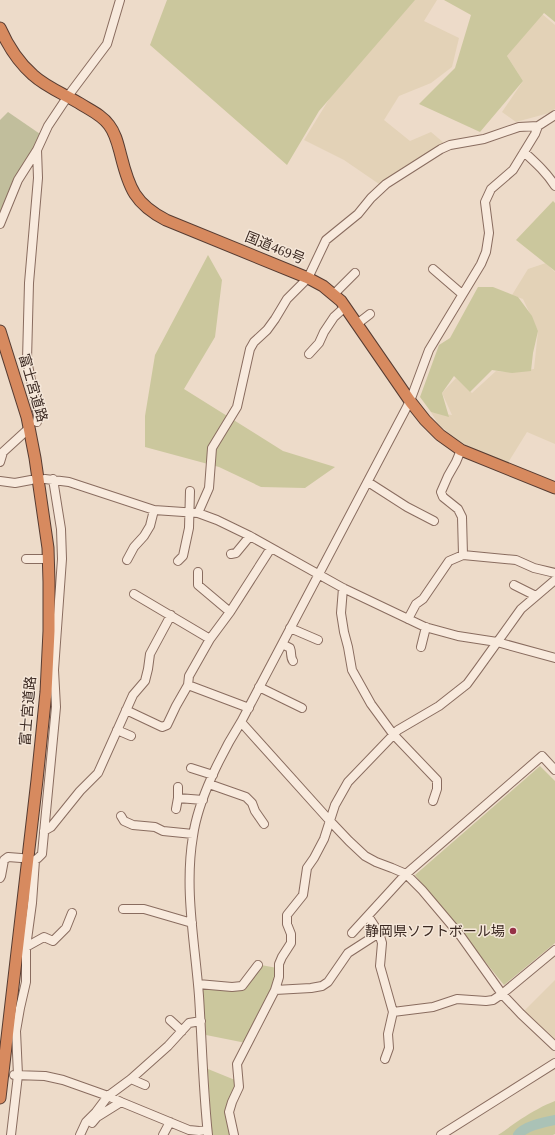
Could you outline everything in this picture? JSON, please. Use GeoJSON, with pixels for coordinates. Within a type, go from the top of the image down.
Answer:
{"type":"FeatureCollection","features":[{"type":"Feature","properties":{"kind":"highway","name":"国道469号"},"geometry":{"type":"LineString","coordinates":[[0,28],[18,59],[33,76],[97,114],[109,125],[118,144],[130,187],[140,202],[153,214],[324,286],[334,294],[345,307],[410,401],[425,420],[440,435],[461,450],[555,488]]}},
{"type":"Feature","properties":{"kind":"highway","name":"富士宮道路"},"geometry":{"type":"LineString","coordinates":[[0,331],[32,419],[48,548],[49,582],[49,630],[46,692],[0,1098]]}},
{"type":"Feature","properties":{"kind":"highway"},"geometry":{"type":"LineString","coordinates":[[0,350],[10,378],[32,419]]}},
{"type":"Feature","properties":{"kind":"street"},"geometry":{"type":"LineString","coordinates":[[0,224],[18,180],[37,150],[48,126],[68,96],[107,44],[120,0]]}},
{"type":"Feature","properties":{"kind":"street"},"geometry":{"type":"LineString","coordinates":[[178,561],[183,556],[193,512],[208,488],[212,448],[237,407],[250,349],[254,342],[267,330],[287,299],[308,278],[326,240],[358,214],[386,184],[441,149],[519,127],[538,126],[555,115]]}},
{"type":"Feature","properties":{"kind":"street"},"geometry":{"type":"LineString","coordinates":[[15,1075],[45,1076],[63,1080],[108,1096],[189,1130],[208,1132],[201,1021],[189,891],[193,834],[203,800],[213,775],[234,734],[410,401],[429,350],[481,264],[486,252],[489,233],[485,202],[491,189],[513,170],[535,134],[538,126]]}},
{"type":"Feature","properties":{"kind":"street"},"geometry":{"type":"LineString","coordinates":[[32,419],[38,416],[27,360],[29,283],[38,178],[37,150]]}},
{"type":"Feature","properties":{"kind":"street"},"geometry":{"type":"LineString","coordinates":[[524,152],[541,167],[555,186]]}},
{"type":"Feature","properties":{"kind":"street"},"geometry":{"type":"LineString","coordinates":[[433,269],[462,294]]}},
{"type":"Feature","properties":{"kind":"street"},"geometry":{"type":"LineString","coordinates":[[334,294],[349,278],[356,273]]}},
{"type":"Feature","properties":{"kind":"street"},"geometry":{"type":"LineString","coordinates":[[309,354],[319,343],[334,317],[345,307]]}},
{"type":"Feature","properties":{"kind":"street"},"geometry":{"type":"LineString","coordinates":[[357,324],[370,314]]}},
{"type":"Feature","properties":{"kind":"street"},"geometry":{"type":"LineString","coordinates":[[0,462],[2,451],[26,431]]}},
{"type":"Feature","properties":{"kind":"street"},"geometry":{"type":"LineString","coordinates":[[461,450],[441,492],[443,497],[458,509],[462,517],[463,555]]}},
{"type":"Feature","properties":{"kind":"street"},"geometry":{"type":"LineString","coordinates":[[11,1135],[16,1030],[26,982],[26,947],[32,903],[35,860],[42,854],[56,707],[54,670],[61,529],[49,479],[69,482],[154,510],[193,512],[217,520],[250,536],[343,588],[426,627],[458,636],[497,642],[555,658]]}},
{"type":"Feature","properties":{"kind":"street"},"geometry":{"type":"LineString","coordinates":[[0,481],[15,483],[31,480]]}},
{"type":"Feature","properties":{"kind":"street"},"geometry":{"type":"LineString","coordinates":[[368,482],[407,507],[434,521]]}},
{"type":"Feature","properties":{"kind":"street"},"geometry":{"type":"LineString","coordinates":[[190,491],[193,512]]}},
{"type":"Feature","properties":{"kind":"street"},"geometry":{"type":"LineString","coordinates":[[127,560],[134,547],[144,536],[150,526],[154,510]]}},
{"type":"Feature","properties":{"kind":"street"},"geometry":{"type":"LineString","coordinates":[[231,554],[236,553],[250,536]]}},
{"type":"Feature","properties":{"kind":"street"},"geometry":{"type":"LineString","coordinates":[[126,710],[162,727],[167,725],[188,685],[189,676],[210,639],[230,612],[271,548]]}},
{"type":"Feature","properties":{"kind":"street"},"geometry":{"type":"LineString","coordinates":[[408,619],[416,604],[423,599],[449,561],[463,555],[516,560],[534,568],[555,573]]}},
{"type":"Feature","properties":{"kind":"street"},"geometry":{"type":"LineString","coordinates":[[26,559],[45,559]]}},
{"type":"Feature","properties":{"kind":"street"},"geometry":{"type":"LineString","coordinates":[[198,572],[198,585],[230,612]]}},
{"type":"Feature","properties":{"kind":"street"},"geometry":{"type":"LineString","coordinates":[[234,1135],[229,1112],[239,1087],[237,1064],[275,990],[279,977],[279,964],[291,943],[291,934],[287,924],[287,915],[303,895],[308,868],[324,839],[335,805],[348,782],[393,734],[412,721],[439,706],[467,684],[521,609],[555,580]]}},
{"type":"Feature","properties":{"kind":"street"},"geometry":{"type":"LineString","coordinates":[[514,585],[536,596]]}},
{"type":"Feature","properties":{"kind":"street"},"geometry":{"type":"LineString","coordinates":[[343,588],[341,613],[352,670],[371,704],[393,734],[437,780],[437,789],[433,801]]}},
{"type":"Feature","properties":{"kind":"street"},"geometry":{"type":"LineString","coordinates":[[134,594],[210,639]]}},
{"type":"Feature","properties":{"kind":"street"},"geometry":{"type":"LineString","coordinates":[[44,832],[51,827],[98,773],[133,695],[145,681],[150,654],[171,616]]}},
{"type":"Feature","properties":{"kind":"street"},"geometry":{"type":"LineString","coordinates":[[421,647],[426,627]]}},
{"type":"Feature","properties":{"kind":"street"},"geometry":{"type":"LineString","coordinates":[[290,628],[318,640]]}},
{"type":"Feature","properties":{"kind":"street"},"geometry":{"type":"LineString","coordinates":[[282,644],[290,648],[292,651],[291,659],[293,662]]}},
{"type":"Feature","properties":{"kind":"street"},"geometry":{"type":"LineString","coordinates":[[188,685],[249,708]]}},
{"type":"Feature","properties":{"kind":"street"},"geometry":{"type":"LineString","coordinates":[[259,688],[302,708]]}},
{"type":"Feature","properties":{"kind":"street"},"geometry":{"type":"LineString","coordinates":[[241,722],[330,821],[366,856],[376,862],[406,874],[422,890],[460,935],[502,994],[555,1046]]}},
{"type":"Feature","properties":{"kind":"street"},"geometry":{"type":"LineString","coordinates":[[117,730],[131,736]]}},
{"type":"Feature","properties":{"kind":"street"},"geometry":{"type":"LineString","coordinates":[[352,933],[406,874],[542,756],[555,770]]}},
{"type":"Feature","properties":{"kind":"street"},"geometry":{"type":"LineString","coordinates":[[191,768],[213,775]]}},
{"type":"Feature","properties":{"kind":"street"},"geometry":{"type":"LineString","coordinates":[[209,784],[246,797],[252,803],[255,811],[264,824]]}},
{"type":"Feature","properties":{"kind":"street"},"geometry":{"type":"LineString","coordinates":[[176,809],[178,787]]}},
{"type":"Feature","properties":{"kind":"street"},"geometry":{"type":"LineString","coordinates":[[178,798],[203,800]]}},
{"type":"Feature","properties":{"kind":"street"},"geometry":{"type":"LineString","coordinates":[[121,816],[124,821],[133,825],[155,827],[163,831],[193,834]]}},
{"type":"Feature","properties":{"kind":"street"},"geometry":{"type":"LineString","coordinates":[[0,878],[4,860],[8,857],[21,858]]}},
{"type":"Feature","properties":{"kind":"street"},"geometry":{"type":"LineString","coordinates":[[123,909],[144,909],[192,923]]}},
{"type":"Feature","properties":{"kind":"street"},"geometry":{"type":"LineString","coordinates":[[26,947],[44,937],[54,941],[66,928],[72,913]]}},
{"type":"Feature","properties":{"kind":"street"},"geometry":{"type":"LineString","coordinates":[[368,916],[379,934],[382,943],[380,966],[393,1012],[388,1034],[389,1048],[385,1059]]}},
{"type":"Feature","properties":{"kind":"street"},"geometry":{"type":"LineString","coordinates":[[275,990],[322,986],[328,982],[348,952],[379,934]]}},
{"type":"Feature","properties":{"kind":"street"},"geometry":{"type":"LineString","coordinates":[[393,1012],[433,1007],[457,999],[493,1000],[555,950]]}},
{"type":"Feature","properties":{"kind":"street"},"geometry":{"type":"LineString","coordinates":[[198,984],[232,987],[242,986],[258,965]]}},
{"type":"Feature","properties":{"kind":"street"},"geometry":{"type":"LineString","coordinates":[[170,1020],[182,1030]]}},
{"type":"Feature","properties":{"kind":"street"},"geometry":{"type":"LineString","coordinates":[[80,1135],[86,1122],[108,1096],[131,1079],[168,1046],[189,1022],[201,1021]]}},
{"type":"Feature","properties":{"kind":"street"},"geometry":{"type":"LineString","coordinates":[[441,1135],[555,1063]]}},
{"type":"Feature","properties":{"kind":"street"},"geometry":{"type":"LineString","coordinates":[[131,1079],[145,1085]]}},
{"type":"Feature","properties":{"kind":"street"},"geometry":{"type":"LineString","coordinates":[[86,1135],[90,1124],[121,1102]]}},
{"type":"Feature","properties":{"kind":"street"},"geometry":{"type":"LineString","coordinates":[[163,1135],[170,1122]]}},
{"type":"Feature","properties":{"kind":"shaded area"},"geometry":{"type":"Polygon","coordinates":[[[167,0],[415,0],[319,111],[287,165],[150,45],[167,0]]]}},
{"type":"Feature","properties":{"kind":"shaded area"},"geometry":{"type":"Polygon","coordinates":[[[414,0],[437,0],[424,21],[459,38],[452,67],[431,83],[399,96],[384,120],[410,141],[431,132],[444,143],[379,184],[344,160],[304,140],[339,83],[414,0]]]}},
{"type":"Feature","properties":{"kind":"shaded area"},"geometry":{"type":"Polygon","coordinates":[[[444,0],[555,0],[555,22],[544,13],[507,56],[523,81],[480,132],[419,104],[455,68],[471,15],[444,0]]]}},
{"type":"Feature","properties":{"kind":"shaded area"},"geometry":{"type":"Polygon","coordinates":[[[541,13],[555,25],[555,109],[549,113],[516,122],[502,112],[523,81],[507,56],[541,13]]]}},
{"type":"Feature","properties":{"kind":"shaded area"},"geometry":{"type":"Polygon","coordinates":[[[8,112],[43,136],[0,223],[0,120],[8,112]]]}},
{"type":"Feature","properties":{"kind":"shaded area"},"geometry":{"type":"Polygon","coordinates":[[[553,201],[555,203],[555,271],[516,240],[553,201]]]}},
{"type":"Feature","properties":{"kind":"shaded area"},"geometry":{"type":"Polygon","coordinates":[[[208,255],[222,280],[215,337],[184,389],[283,451],[335,467],[305,488],[261,487],[219,467],[145,447],[145,416],[155,355],[208,255]]]}},
{"type":"Feature","properties":{"kind":"shaded area"},"geometry":{"type":"Polygon","coordinates":[[[546,263],[555,272],[555,444],[527,432],[506,466],[458,441],[438,424],[431,412],[452,415],[442,393],[456,378],[472,393],[496,371],[506,372],[534,369],[538,331],[523,299],[512,295],[528,269],[546,263]]]}},
{"type":"Feature","properties":{"kind":"shaded area"},"geometry":{"type":"Polygon","coordinates":[[[478,287],[493,287],[518,297],[532,316],[538,331],[531,371],[512,373],[492,370],[470,392],[454,376],[442,393],[449,417],[431,412],[420,397],[439,345],[450,338],[478,287]]]}},
{"type":"Feature","properties":{"kind":"shaded area"},"geometry":{"type":"Polygon","coordinates":[[[540,766],[555,781],[555,943],[504,985],[415,875],[540,766]]]}},
{"type":"Feature","properties":{"kind":"shaded area"},"geometry":{"type":"Polygon","coordinates":[[[261,965],[277,968],[276,978],[246,1043],[206,1035],[202,987],[231,990],[261,965]]]}},
{"type":"Feature","properties":{"kind":"shaded area"},"geometry":{"type":"Polygon","coordinates":[[[555,980],[555,1040],[521,1014],[555,980]]]}},
{"type":"Feature","properties":{"kind":"shaded area"},"geometry":{"type":"Polygon","coordinates":[[[208,1069],[235,1080],[236,1086],[229,1101],[231,1135],[212,1135],[208,1069]]]}},
{"type":"Feature","properties":{"kind":"shaded area"},"geometry":{"type":"Polygon","coordinates":[[[555,1101],[555,1134],[498,1135],[529,1114],[555,1101]]]}},
{"type":"Feature","properties":{"kind":"waterway"},"geometry":{"type":"LineString","coordinates":[[518,1135],[525,1129],[540,1123],[555,1120]]}},
{"type":"Feature","properties":{"kind":"place","name":"静岡県ソフトボール場"},"geometry":{"type":"Point","coordinates":[513,931]}}]}
